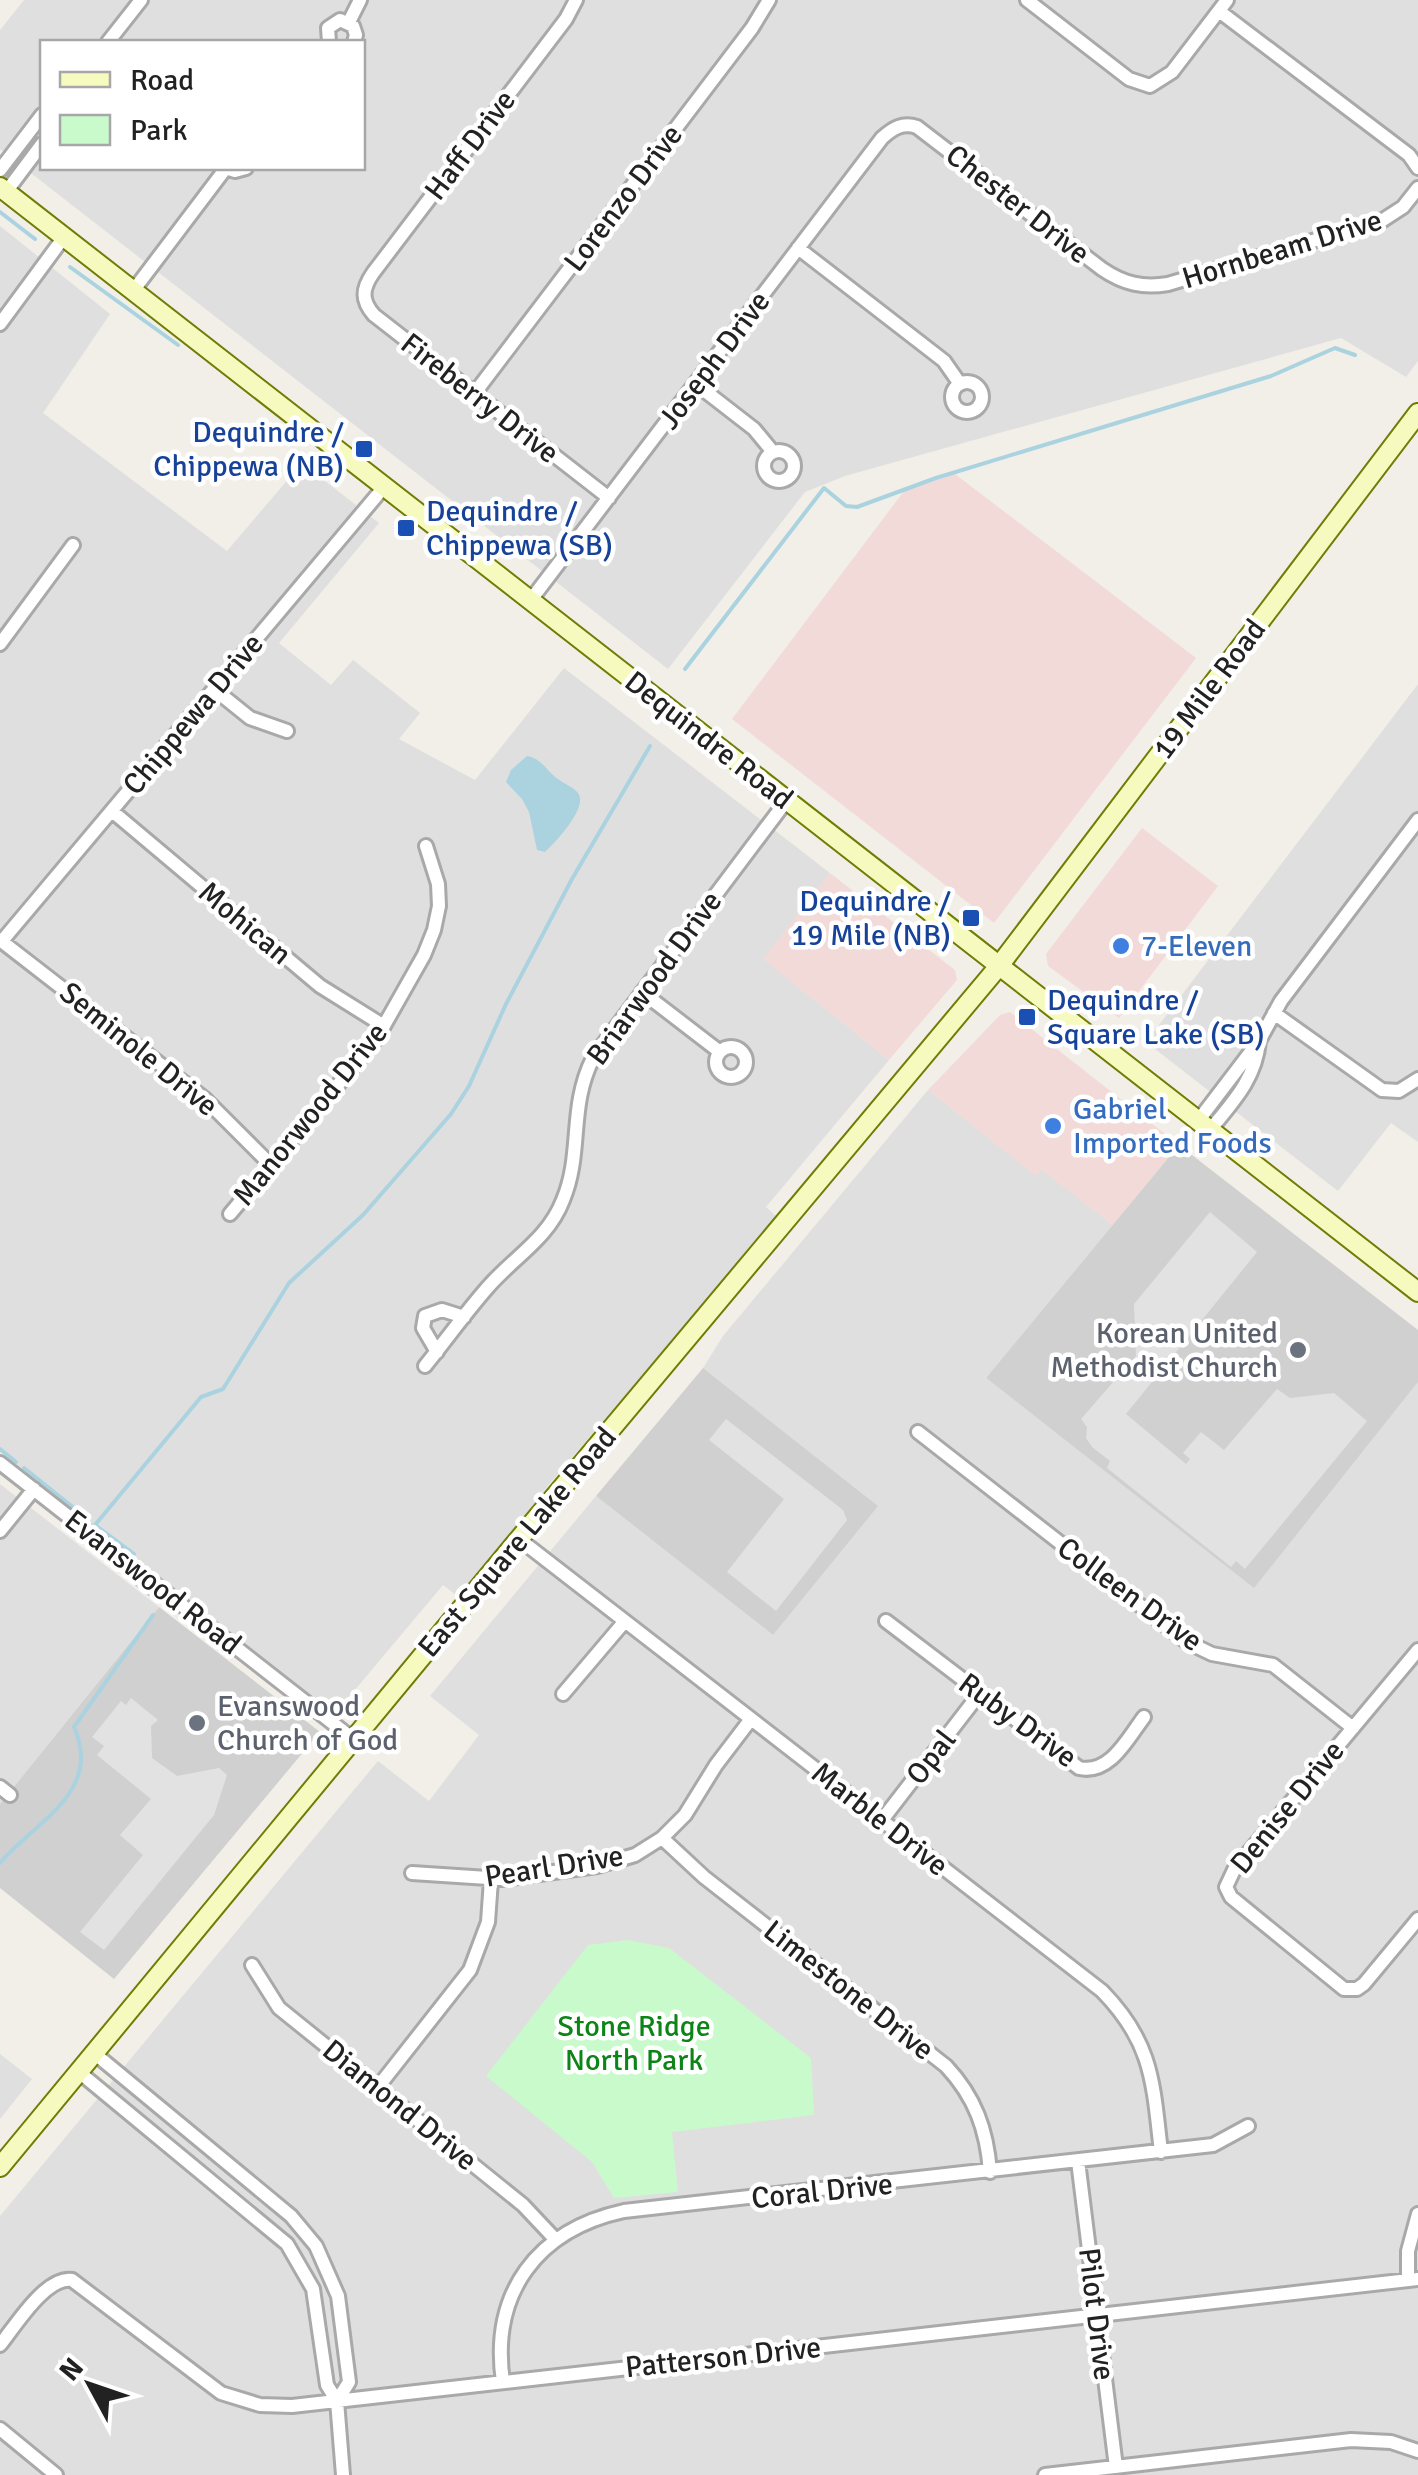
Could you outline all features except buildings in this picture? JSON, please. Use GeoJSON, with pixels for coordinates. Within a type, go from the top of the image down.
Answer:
{"type":"FeatureCollection","features":[{"type":"Feature","properties":{"kind":"main road","name":"Dequindre Road"},"geometry":{"type":"LineString","coordinates":[[3,190],[1418,1292]]}},
{"type":"Feature","properties":{"kind":"main road","name":"19 Mile Road"},"geometry":{"type":"LineString","coordinates":[[1000,966],[1418,413]]}},
{"type":"Feature","properties":{"kind":"main road","name":"East Square Lake Road"},"geometry":{"type":"LineString","coordinates":[[0,2168],[519,1538],[1000,966]]}},
{"type":"Feature","properties":{"kind":"street"},"geometry":{"type":"LineString","coordinates":[[110,40],[141,0]]}},
{"type":"Feature","properties":{"kind":"street"},"geometry":{"type":"LineString","coordinates":[[349,22],[360,0]]}},
{"type":"Feature","properties":{"kind":"street","name":"Haff Drive"},"geometry":{"type":"LineString","coordinates":[[364,290],[566,19],[576,0]]}},
{"type":"Feature","properties":{"kind":"street","name":"Lorenzo Drive"},"geometry":{"type":"LineString","coordinates":[[474,394],[752,28],[769,0]]}},
{"type":"Feature","properties":{"kind":"street"},"geometry":{"type":"LineString","coordinates":[[1031,1],[1128,79],[1150,86],[1172,72],[1223,5],[1409,155],[1418,168]]}},
{"type":"Feature","properties":{"kind":"street"},"geometry":{"type":"LineString","coordinates":[[328,40],[326,32],[340,20],[349,22],[355,30],[354,40]]}},
{"type":"Feature","properties":{"kind":"street"},"geometry":{"type":"LineString","coordinates":[[0,170],[40,118]]}},
{"type":"Feature","properties":{"kind":"street","name":"Joseph Drive"},"geometry":{"type":"LineString","coordinates":[[530,601],[882,138],[902,125]]}},
{"type":"Feature","properties":{"kind":"street","name":"Chester Drive"},"geometry":{"type":"LineString","coordinates":[[902,125],[923,131],[1102,269],[1134,285]]}},
{"type":"Feature","properties":{"kind":"street"},"geometry":{"type":"LineString","coordinates":[[3,190],[40,146]]}},
{"type":"Feature","properties":{"kind":"street"},"geometry":{"type":"LineString","coordinates":[[133,291],[224,170]]}},
{"type":"Feature","properties":{"kind":"street","name":"Hornbeam Drive"},"geometry":{"type":"LineString","coordinates":[[1134,285],[1168,284],[1369,224],[1393,214],[1418,188]]}},
{"type":"Feature","properties":{"kind":"street"},"geometry":{"type":"LineString","coordinates":[[0,324],[64,237]]}},
{"type":"Feature","properties":{"kind":"street"},"geometry":{"type":"LineString","coordinates":[[798,248],[944,361],[960,384]]}},
{"type":"Feature","properties":{"kind":"street","name":"Fireberry Drive"},"geometry":{"type":"LineString","coordinates":[[364,290],[364,300],[374,315],[609,498]]}},
{"type":"Feature","properties":{"kind":"street"},"geometry":{"type":"LineString","coordinates":[[696,384],[754,429],[773,452]]}},
{"type":"Feature","properties":{"kind":"street","name":"Chippewa Drive"},"geometry":{"type":"LineString","coordinates":[[1,940],[384,487]]}},
{"type":"Feature","properties":{"kind":"street"},"geometry":{"type":"LineString","coordinates":[[0,644],[72,544]]}},
{"type":"Feature","properties":{"kind":"street"},"geometry":{"type":"LineString","coordinates":[[214,689],[250,718],[287,730]]}},
{"type":"Feature","properties":{"kind":"street","name":"Briarwood Drive"},"geometry":{"type":"LineString","coordinates":[[426,1366],[498,1277],[536,1242],[556,1216],[569,1184],[576,1105],[585,1074],[604,1042],[787,800]]}},
{"type":"Feature","properties":{"kind":"street","name":"Mohican"},"geometry":{"type":"LineString","coordinates":[[112,810],[320,986],[384,1026]]}},
{"type":"Feature","properties":{"kind":"street"},"geometry":{"type":"LineString","coordinates":[[1204,1125],[1251,1076],[1259,1041],[1274,1013],[1418,820]]}},
{"type":"Feature","properties":{"kind":"street","name":"Manorwood Drive"},"geometry":{"type":"LineString","coordinates":[[230,1214],[360,1060],[424,956],[436,921],[438,884],[426,846]]}},
{"type":"Feature","properties":{"kind":"street","name":"Seminole Drive"},"geometry":{"type":"LineString","coordinates":[[1,940],[205,1099],[272,1165]]}},
{"type":"Feature","properties":{"kind":"street"},"geometry":{"type":"LineString","coordinates":[[642,992],[720,1052]]}},
{"type":"Feature","properties":{"kind":"street"},"geometry":{"type":"LineString","coordinates":[[1274,1013],[1382,1090],[1399,1092],[1418,1079]]}},
{"type":"Feature","properties":{"kind":"street"},"geometry":{"type":"LineString","coordinates":[[437,1352],[424,1328],[425,1316],[442,1310],[464,1318]]}},
{"type":"Feature","properties":{"kind":"street","name":"Colleen Drive"},"geometry":{"type":"LineString","coordinates":[[918,1432],[1186,1642],[1212,1654],[1274,1664],[1353,1728]]}},
{"type":"Feature","properties":{"kind":"street","name":"Evanswood Road"},"geometry":{"type":"LineString","coordinates":[[0,1463],[353,1739]]}},
{"type":"Feature","properties":{"kind":"street"},"geometry":{"type":"LineString","coordinates":[[0,1530],[34,1489]]}},
{"type":"Feature","properties":{"kind":"street","name":"Marble Drive"},"geometry":{"type":"LineString","coordinates":[[519,1538],[1077,1971],[1129,2020],[1151,2076],[1161,2152]]}},
{"type":"Feature","properties":{"kind":"street"},"geometry":{"type":"LineString","coordinates":[[564,1694],[625,1621]]}},
{"type":"Feature","properties":{"kind":"street","name":"Ruby Drive"},"geometry":{"type":"LineString","coordinates":[[886,1621],[1070,1763],[1088,1770],[1106,1763],[1144,1717]]}},
{"type":"Feature","properties":{"kind":"street","name":"Denise Drive"},"geometry":{"type":"LineString","coordinates":[[1418,1650],[1234,1870],[1226,1887],[1231,1897],[1261,1922],[1337,1985],[1350,1990],[1364,1984],[1418,1918]]}},
{"type":"Feature","properties":{"kind":"street","name":"Opal"},"geometry":{"type":"LineString","coordinates":[[882,1820],[980,1693]]}},
{"type":"Feature","properties":{"kind":"street","name":"Pearl Drive"},"geometry":{"type":"LineString","coordinates":[[412,1873],[491,1880],[614,1862],[635,1855],[662,1838],[690,1810],[716,1765],[751,1719]]}},
{"type":"Feature","properties":{"kind":"street","name":"Limestone Drive"},"geometry":{"type":"LineString","coordinates":[[662,1838],[704,1877],[946,2066],[964,2086],[979,2116],[990,2172]]}},
{"type":"Feature","properties":{"kind":"street"},"geometry":{"type":"LineString","coordinates":[[378,2087],[475,1962],[488,1922],[491,1880]]}},
{"type":"Feature","properties":{"kind":"street","name":"Diamond Drive"},"geometry":{"type":"LineString","coordinates":[[252,1965],[280,2008],[523,2205],[555,2240]]}},
{"type":"Feature","properties":{"kind":"street"},"geometry":{"type":"LineString","coordinates":[[94,2053],[291,2216],[316,2246],[334,2281],[344,2331],[349,2382],[337,2401]]}},
{"type":"Feature","properties":{"kind":"street"},"geometry":{"type":"LineString","coordinates":[[79,2072],[272,2230],[298,2259],[313,2289],[327,2385],[337,2401],[344,2475]]}},
{"type":"Feature","properties":{"kind":"street","name":"Coral Drive"},"geometry":{"type":"LineString","coordinates":[[503,2382],[500,2346],[510,2302],[531,2264],[555,2240],[582,2223],[624,2211],[1212,2145],[1248,2126]]}},
{"type":"Feature","properties":{"kind":"street"},"geometry":{"type":"LineString","coordinates":[[199,2170],[213,2152]]}},
{"type":"Feature","properties":{"kind":"street","name":"Pilot Drive"},"geometry":{"type":"LineString","coordinates":[[1078,2162],[1116,2467]]}},
{"type":"Feature","properties":{"kind":"street"},"geometry":{"type":"LineString","coordinates":[[1413,2279],[1408,2251],[1418,2214]]}},
{"type":"Feature","properties":{"kind":"street"},"geometry":{"type":"LineString","coordinates":[[298,2259],[316,2246]]}},
{"type":"Feature","properties":{"kind":"street","name":"Patterson Drive"},"geometry":{"type":"LineString","coordinates":[[0,2345],[48,2286],[67,2279],[80,2284],[221,2392],[250,2403],[277,2407],[1413,2279]]}},
{"type":"Feature","properties":{"kind":"street"},"geometry":{"type":"LineString","coordinates":[[0,2429],[56,2475]]}},
{"type":"Feature","properties":{"kind":"street"},"geometry":{"type":"LineString","coordinates":[[1045,2475],[1351,2440],[1391,2442],[1418,2451]]}},
{"type":"Feature","properties":{"kind":"shaded area"},"geometry":{"type":"Polygon","coordinates":[[[24,0],[1418,0],[1418,361],[1406,377],[1341,338],[845,476],[805,492],[668,669],[0,149],[0,30],[24,0]]]}},
{"type":"Feature","properties":{"kind":"shaded area"},"geometry":{"type":"Polygon","coordinates":[[[0,226],[110,314],[43,413],[227,551],[302,463],[379,523],[279,643],[331,685],[353,660],[420,713],[399,739],[475,780],[564,668],[830,873],[764,959],[889,1060],[766,1207],[777,1217],[551,1482],[460,1598],[443,1585],[333,1716],[0,1452],[0,226]]]}},
{"type":"Feature","properties":{"kind":"shaded area"},"geometry":{"type":"Polygon","coordinates":[[[955,474],[1196,658],[994,923],[732,719],[904,491],[955,474]]]}},
{"type":"Feature","properties":{"kind":"shaded area"},"geometry":{"type":"Polygon","coordinates":[[[1418,684],[1418,1142],[1391,1123],[1338,1191],[1146,1042],[1418,684]]]}},
{"type":"Feature","properties":{"kind":"shaded area"},"geometry":{"type":"Polygon","coordinates":[[[1142,828],[1218,886],[1119,1018],[1048,966],[1046,954],[1142,828]]]}},
{"type":"Feature","properties":{"kind":"shaded area"},"geometry":{"type":"Polygon","coordinates":[[[830,873],[955,970],[957,980],[889,1060],[763,959],[830,873]]]}},
{"type":"Feature","properties":{"kind":"shaded area"},"geometry":{"type":"Polygon","coordinates":[[[1010,1012],[1179,1145],[1113,1225],[1042,1170],[1036,1176],[928,1090],[1000,1015],[1010,1012]]]}},
{"type":"Feature","properties":{"kind":"shaded area"},"geometry":{"type":"Polygon","coordinates":[[[928,1090],[1036,1175],[1042,1169],[1113,1225],[986,1378],[1254,1587],[1418,1382],[1418,2475],[0,2475],[0,2216],[378,1761],[429,1801],[479,1735],[430,1696],[596,1496],[773,1635],[864,1495],[703,1368],[723,1336],[928,1090]]]}},
{"type":"Feature","properties":{"kind":"shaded area"},"geometry":{"type":"Polygon","coordinates":[[[1179,1145],[1418,1330],[1418,1382],[1254,1588],[986,1378],[1179,1145]]]}},
{"type":"Feature","properties":{"kind":"shaded area"},"geometry":{"type":"Polygon","coordinates":[[[1210,1212],[1257,1252],[1126,1414],[1186,1464],[1190,1459],[1183,1453],[1201,1432],[1224,1450],[1277,1389],[1290,1398],[1334,1393],[1367,1421],[1245,1569],[1236,1561],[1231,1567],[1107,1468],[1110,1461],[1092,1447],[1081,1419],[1136,1356],[1134,1304],[1210,1212]]]}},
{"type":"Feature","properties":{"kind":"shaded area"},"geometry":{"type":"Polygon","coordinates":[[[703,1368],[878,1506],[773,1635],[596,1496],[703,1368]]]}},
{"type":"Feature","properties":{"kind":"shaded area"},"geometry":{"type":"Polygon","coordinates":[[[726,1419],[843,1510],[847,1520],[776,1611],[727,1572],[784,1499],[709,1440],[726,1419]]]}},
{"type":"Feature","properties":{"kind":"shaded area"},"geometry":{"type":"Polygon","coordinates":[[[0,1484],[159,1607],[0,1804],[0,1484]]]}},
{"type":"Feature","properties":{"kind":"shaded area"},"geometry":{"type":"Polygon","coordinates":[[[159,1607],[320,1732],[114,1979],[0,1888],[0,1804],[159,1607]]]}},
{"type":"Feature","properties":{"kind":"shaded area"},"geometry":{"type":"Polygon","coordinates":[[[131,1698],[158,1720],[151,1726],[152,1758],[177,1776],[219,1768],[227,1775],[214,1815],[104,1950],[80,1932],[143,1855],[120,1835],[151,1799],[97,1755],[104,1746],[92,1737],[121,1701],[126,1705],[131,1698]]]}},
{"type":"Feature","properties":{"kind":"shaded area"},"geometry":{"type":"Polygon","coordinates":[[[0,2054],[32,2079],[0,2119],[0,2054]]]}},
{"type":"Feature","properties":{"kind":"green space","name":"Stone Ridge North Park"},"geometry":{"type":"Polygon","coordinates":[[[628,1940],[669,1948],[811,2058],[814,2115],[672,2132],[678,2192],[614,2198],[592,2162],[486,2076],[588,1945],[628,1940]]]}},
{"type":"Feature","properties":{"kind":"water"},"geometry":{"type":"Polygon","coordinates":[[[527,756],[574,789],[580,799],[569,824],[545,852],[537,850],[529,812],[506,782],[511,770],[527,756]]]}},
{"type":"Feature","properties":{"kind":"waterway"},"geometry":{"type":"LineString","coordinates":[[0,212],[35,239]]}},
{"type":"Feature","properties":{"kind":"waterway"},"geometry":{"type":"LineString","coordinates":[[70,267],[178,345]]}},
{"type":"Feature","properties":{"kind":"waterway"},"geometry":{"type":"LineString","coordinates":[[685,669],[824,488],[846,506],[857,507],[936,478],[1271,376],[1335,348],[1355,355]]}},
{"type":"Feature","properties":{"kind":"waterway"},"geometry":{"type":"LineString","coordinates":[[134,1554],[95,1525],[201,1397],[223,1389],[289,1283],[363,1215],[451,1114],[469,1086],[506,1004],[572,879],[650,746]]}},
{"type":"Feature","properties":{"kind":"waterway"},"geometry":{"type":"LineString","coordinates":[[0,1449],[16,1462]]}},
{"type":"Feature","properties":{"kind":"waterway"},"geometry":{"type":"LineString","coordinates":[[24,1468],[74,1508]]}},
{"type":"Feature","properties":{"kind":"waterway"},"geometry":{"type":"LineString","coordinates":[[89,1546],[117,1569]]}},
{"type":"Feature","properties":{"kind":"waterway"},"geometry":{"type":"LineString","coordinates":[[131,1580],[149,1594]]}},
{"type":"Feature","properties":{"kind":"waterway"},"geometry":{"type":"LineString","coordinates":[[0,1863],[73,1788],[80,1770],[81,1750],[74,1727],[153,1615]]}},
{"type":"Feature","properties":{"kind":"place","name":"Dequindre / Chippewa (NB)"},"geometry":{"type":"Point","coordinates":[364,449]}},
{"type":"Feature","properties":{"kind":"place","name":"Dequindre / Chippewa (SB)"},"geometry":{"type":"Point","coordinates":[406,528]}},
{"type":"Feature","properties":{"kind":"place","name":"Dequindre / 19 Mile (NB)"},"geometry":{"type":"Point","coordinates":[971,918]}},
{"type":"Feature","properties":{"kind":"place","name":"7-Eleven"},"geometry":{"type":"Point","coordinates":[1121,946]}},
{"type":"Feature","properties":{"kind":"place","name":"Dequindre / Square Lake (SB)"},"geometry":{"type":"Point","coordinates":[1027,1017]}},
{"type":"Feature","properties":{"kind":"place","name":"Gabriel Imported Foods"},"geometry":{"type":"Point","coordinates":[1053,1126]}},
{"type":"Feature","properties":{"kind":"place","name":"Korean United Methodist Church"},"geometry":{"type":"Point","coordinates":[1298,1350]}},
{"type":"Feature","properties":{"kind":"place","name":"Evanswood Church of God"},"geometry":{"type":"Point","coordinates":[197,1723]}}]}
